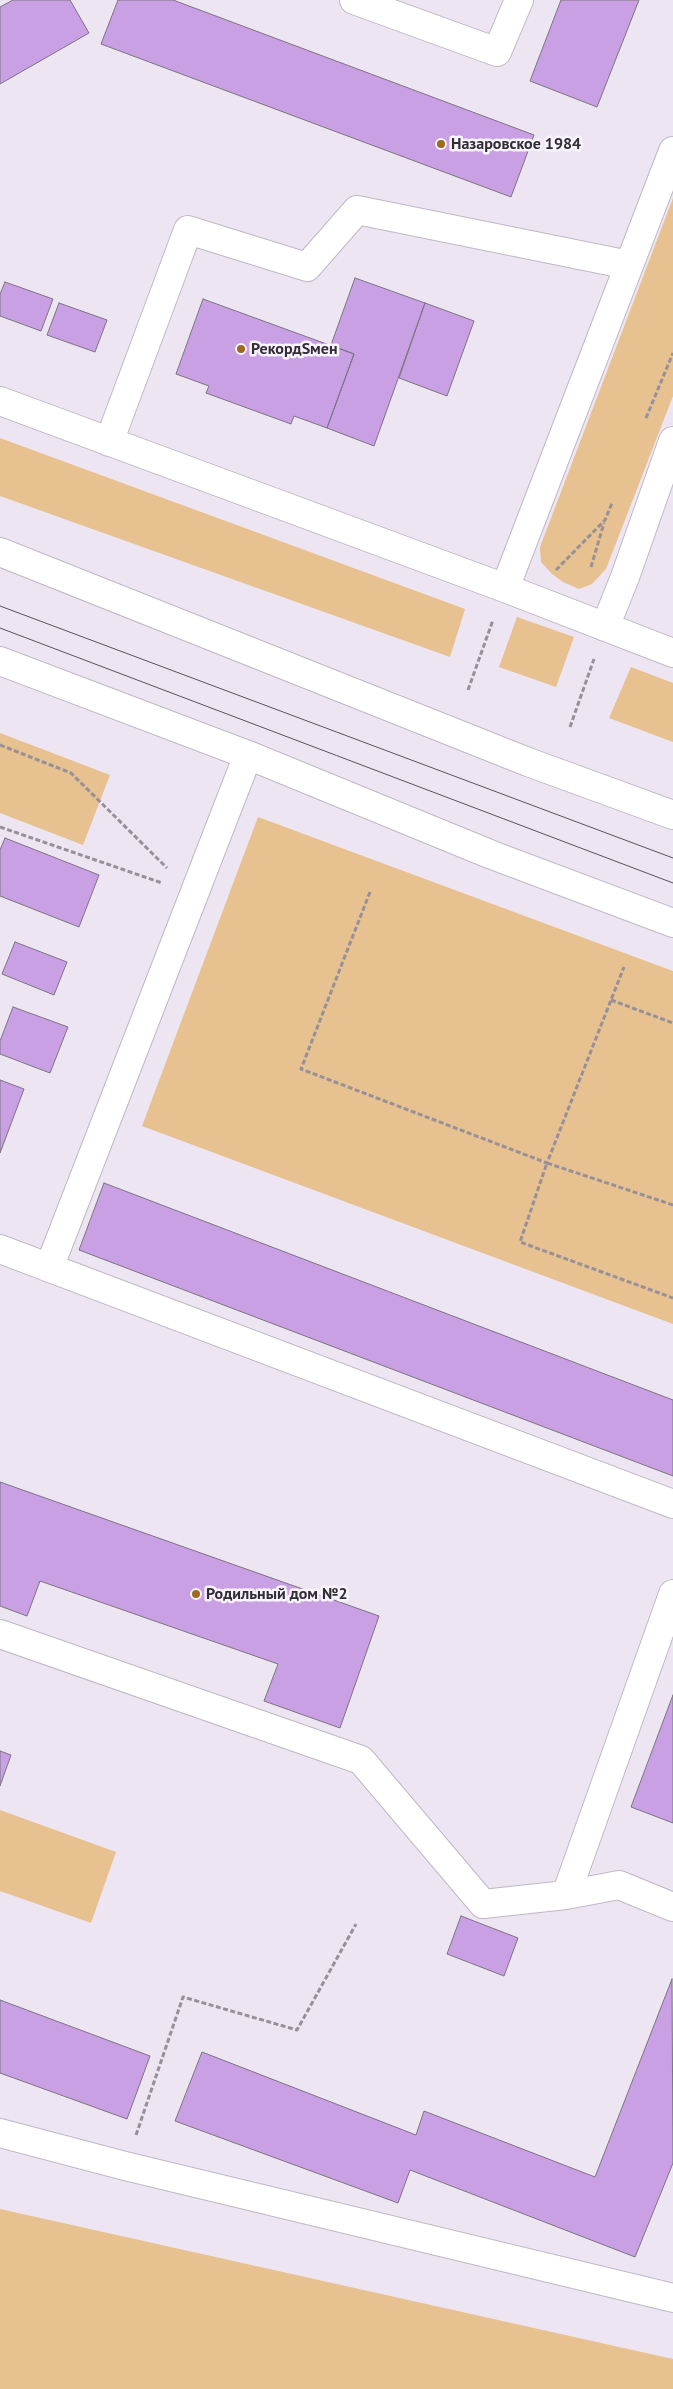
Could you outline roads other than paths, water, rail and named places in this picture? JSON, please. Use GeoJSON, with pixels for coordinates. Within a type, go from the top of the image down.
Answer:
{"type":"FeatureCollection","features":[{"type":"Feature","properties":{"kind":"main road"},"geometry":{"type":"LineString","coordinates":[[354,0],[497,52],[519,0]]}},
{"type":"Feature","properties":{"kind":"main road"},"geometry":{"type":"LineString","coordinates":[[505,588],[673,151]]}},
{"type":"Feature","properties":{"kind":"main road"},"geometry":{"type":"LineString","coordinates":[[109,442],[188,230],[307,267],[357,210],[629,265]]}},
{"type":"Feature","properties":{"kind":"main road"},"geometry":{"type":"LineString","coordinates":[[0,401],[505,588],[673,653]]}},
{"type":"Feature","properties":{"kind":"main road"},"geometry":{"type":"LineString","coordinates":[[605,627],[625,578],[671,450]]}},
{"type":"Feature","properties":{"kind":"main road"},"geometry":{"type":"LineString","coordinates":[[0,552],[528,762],[673,815]]}},
{"type":"Feature","properties":{"kind":"main road"},"geometry":{"type":"LineString","coordinates":[[0,661],[248,755],[492,855],[673,923]]}},
{"type":"Feature","properties":{"kind":"main road"},"geometry":{"type":"LineString","coordinates":[[49,1268],[248,755]]}},
{"type":"Feature","properties":{"kind":"main road"},"geometry":{"type":"LineString","coordinates":[[0,1249],[673,1504]]}},
{"type":"Feature","properties":{"kind":"main road"},"geometry":{"type":"LineString","coordinates":[[566,1895],[673,1594]]}},
{"type":"Feature","properties":{"kind":"main road"},"geometry":{"type":"LineString","coordinates":[[0,1634],[361,1760],[483,1904],[566,1895],[619,1885],[673,1907]]}},
{"type":"Feature","properties":{"kind":"main road"},"geometry":{"type":"LineString","coordinates":[[0,2133],[125,2166],[673,2298]]}},
{"type":"Feature","properties":{"kind":"tram line"},"geometry":{"type":"LineString","coordinates":[[0,606],[673,858]]}},
{"type":"Feature","properties":{"kind":"tram line"},"geometry":{"type":"LineString","coordinates":[[0,628],[673,883]]}},
{"type":"Feature","properties":{"kind":"place","name":"Назаровское 1984"},"geometry":{"type":"Point","coordinates":[441,144]}},
{"type":"Feature","properties":{"kind":"place","name":"РекордSмен"},"geometry":{"type":"Point","coordinates":[241,349]}},
{"type":"Feature","properties":{"kind":"place","name":"Родильный дом №2"},"geometry":{"type":"Point","coordinates":[196,1594]}}]}
